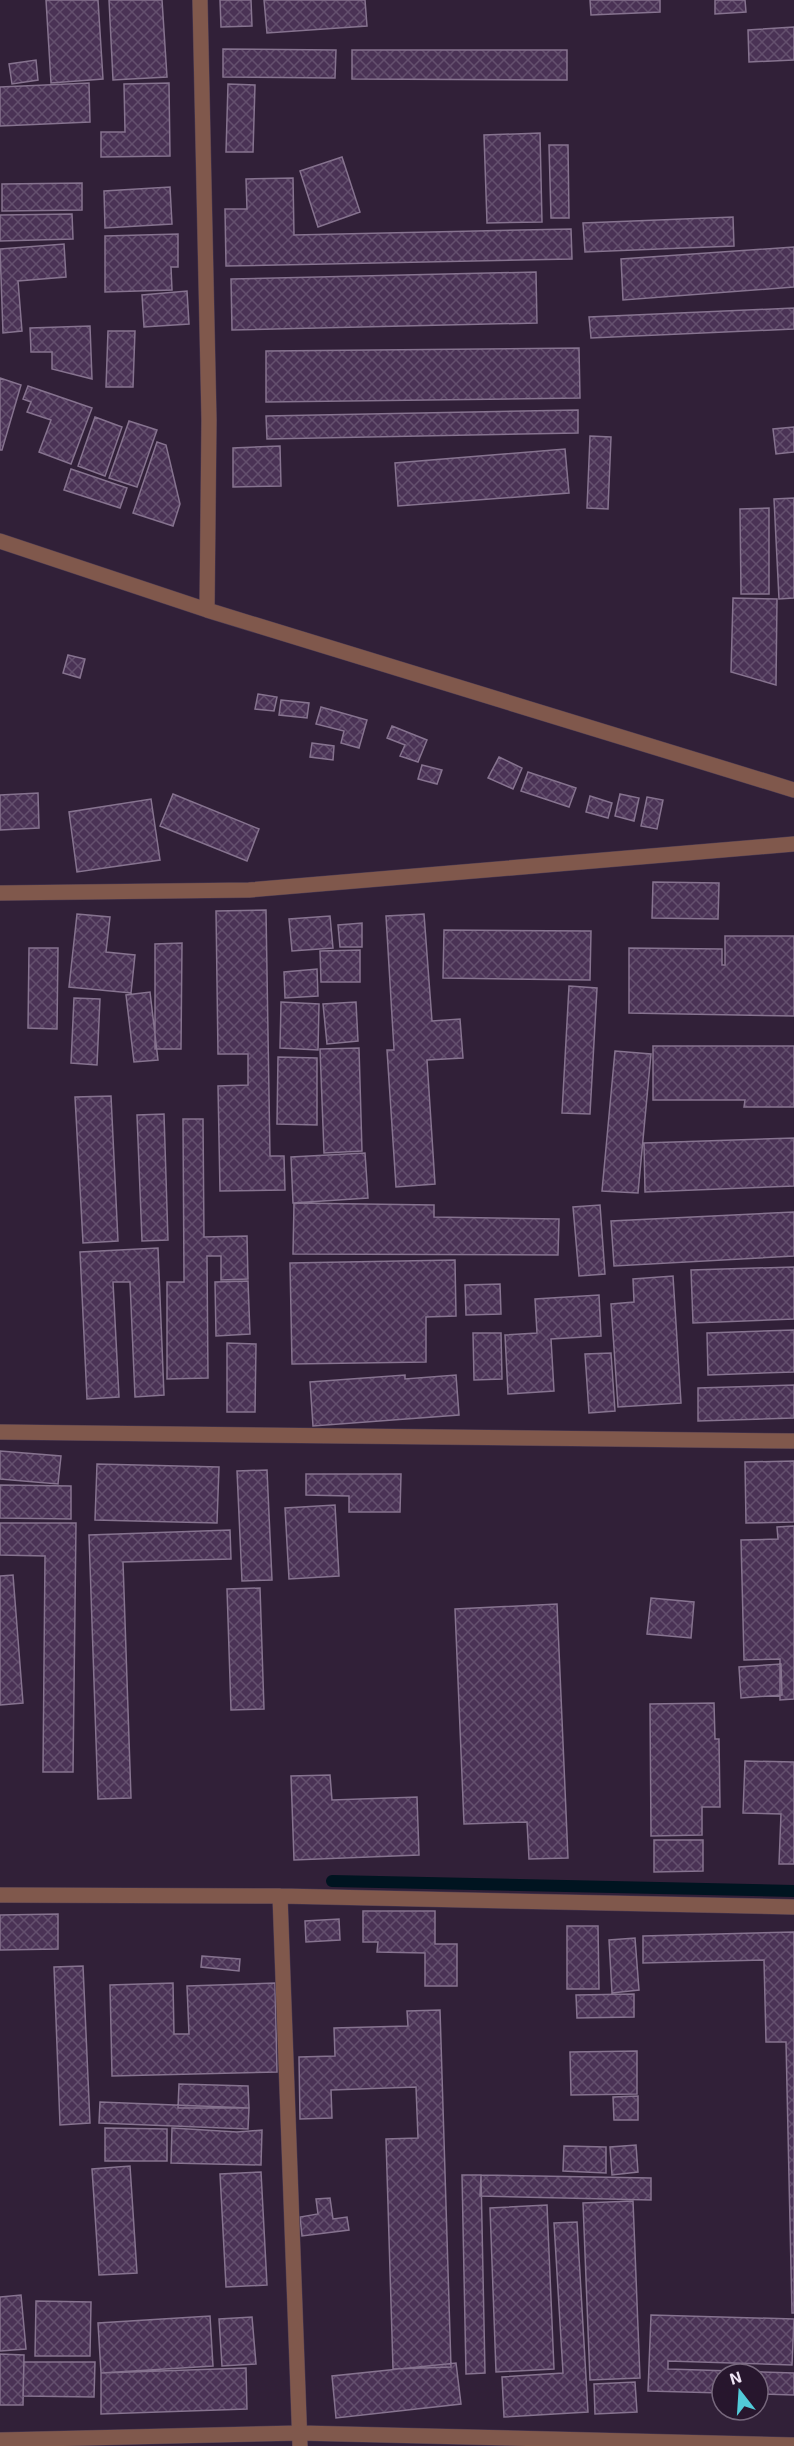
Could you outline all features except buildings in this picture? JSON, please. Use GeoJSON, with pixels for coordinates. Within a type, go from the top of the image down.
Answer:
{"type":"FeatureCollection","features":[{"type":"Feature","properties":{"kind":"street"},"geometry":{"type":"LineString","coordinates":[[200,0],[209,420],[207,610]]}},
{"type":"Feature","properties":{"kind":"street"},"geometry":{"type":"LineString","coordinates":[[0,541],[207,610],[794,790]]}},
{"type":"Feature","properties":{"kind":"street"},"geometry":{"type":"LineString","coordinates":[[0,893],[249,890],[794,844]]}},
{"type":"Feature","properties":{"kind":"street"},"geometry":{"type":"LineString","coordinates":[[0,1432],[794,1441]]}},
{"type":"Feature","properties":{"kind":"street"},"geometry":{"type":"LineString","coordinates":[[0,1895],[280,1896],[794,1907]]}},
{"type":"Feature","properties":{"kind":"street"},"geometry":{"type":"LineString","coordinates":[[280,1896],[300,2440]]}},
{"type":"Feature","properties":{"kind":"street"},"geometry":{"type":"LineString","coordinates":[[0,2440],[300,2440],[794,2445]]}},
{"type":"Feature","properties":{"kind":"waterway"},"geometry":{"type":"LineString","coordinates":[[332,1881],[794,1891]]}}]}
